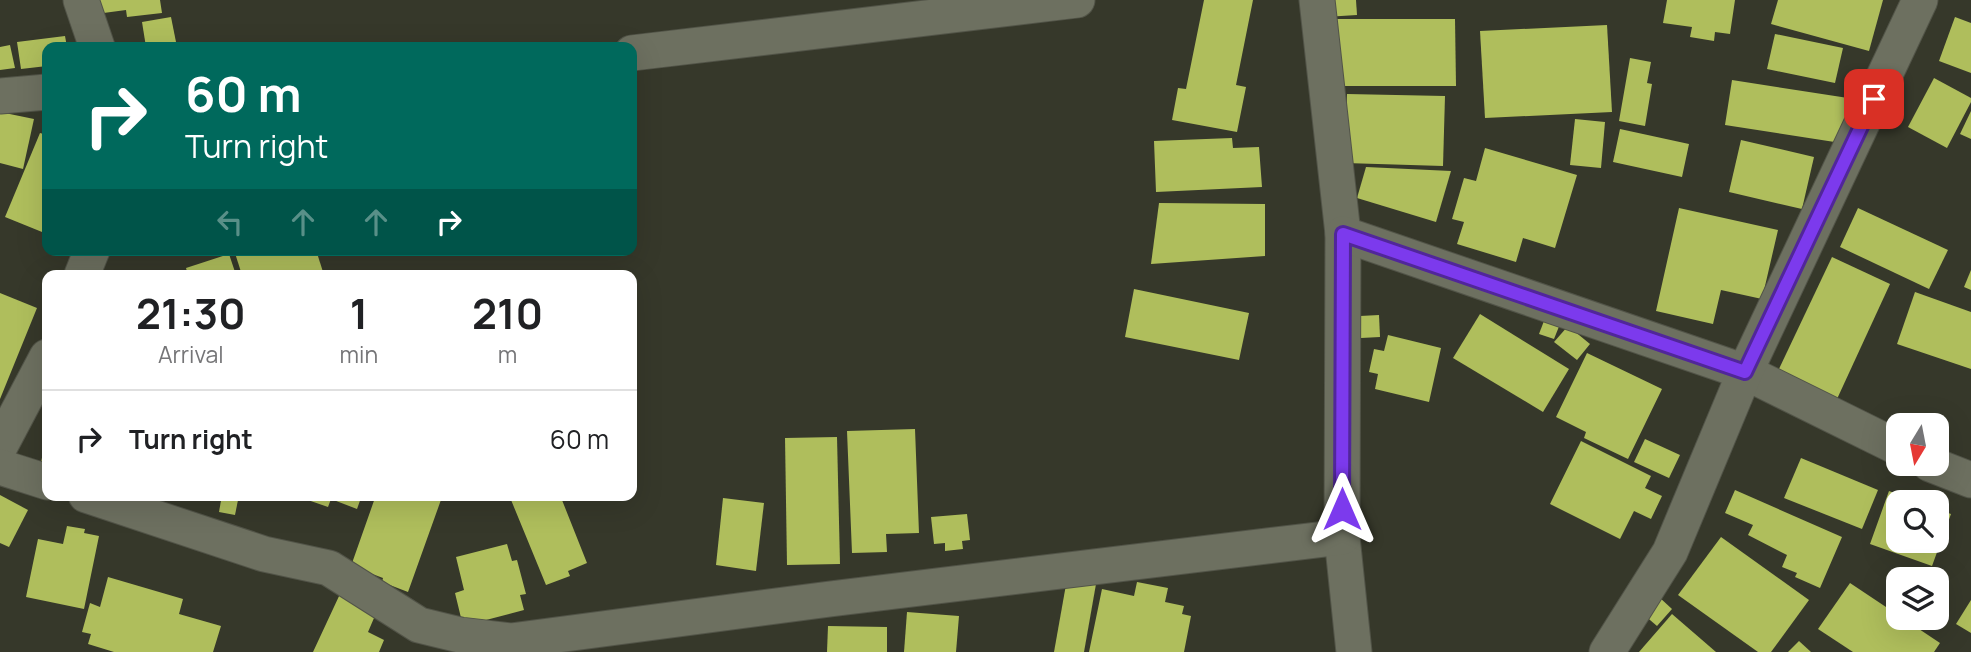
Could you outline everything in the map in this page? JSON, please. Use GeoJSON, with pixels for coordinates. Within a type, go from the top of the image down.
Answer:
{"type":"FeatureCollection","features":[{"type":"Feature","properties":{"kind":"street"},"geometry":{"type":"LineString","coordinates":[[81,0],[95,42]]}},
{"type":"Feature","properties":{"kind":"street"},"geometry":{"type":"LineString","coordinates":[[637,52],[1077,0]]}},
{"type":"Feature","properties":{"kind":"street"},"geometry":{"type":"LineString","coordinates":[[1317,0],[1343,234],[1342,537],[1354,652]]}},
{"type":"Feature","properties":{"kind":"street"},"geometry":{"type":"LineString","coordinates":[[1607,652],[1670,552],[1745,372],[1920,0]]}},
{"type":"Feature","properties":{"kind":"street"},"geometry":{"type":"LineString","coordinates":[[0,96],[42,92]]}},
{"type":"Feature","properties":{"kind":"street"},"geometry":{"type":"LineString","coordinates":[[1343,234],[1745,372],[1886,442]]}},
{"type":"Feature","properties":{"kind":"street"},"geometry":{"type":"LineString","coordinates":[[0,446],[42,366]]}},
{"type":"Feature","properties":{"kind":"street"},"geometry":{"type":"LineString","coordinates":[[0,467],[42,480]]}},
{"type":"Feature","properties":{"kind":"street"},"geometry":{"type":"LineString","coordinates":[[1950,472],[1971,480]]}},
{"type":"Feature","properties":{"kind":"street"},"geometry":{"type":"LineString","coordinates":[[104,501],[264,554],[329,568],[419,625],[460,635],[511,640],[1342,537]]}},
{"type":"Feature","properties":{"kind":"building"},"geometry":{"type":"Polygon","coordinates":[[[94,0],[160,0],[162,13],[127,17],[126,10],[96,14],[94,0]]]}},
{"type":"Feature","properties":{"kind":"building"},"geometry":{"type":"Polygon","coordinates":[[[1204,0],[1253,0],[1236,85],[1246,87],[1237,132],[1172,120],[1178,88],[1186,89],[1204,0]]]}},
{"type":"Feature","properties":{"kind":"building"},"geometry":{"type":"Polygon","coordinates":[[[1324,0],[1356,0],[1357,15],[1325,17],[1324,0]]]}},
{"type":"Feature","properties":{"kind":"building"},"geometry":{"type":"Polygon","coordinates":[[[1667,0],[1735,0],[1730,34],[1715,32],[1714,41],[1690,37],[1692,27],[1663,23],[1667,0]]]}},
{"type":"Feature","properties":{"kind":"building"},"geometry":{"type":"Polygon","coordinates":[[[1778,0],[1883,0],[1869,51],[1771,24],[1778,0]]]}},
{"type":"Feature","properties":{"kind":"building"},"geometry":{"type":"Polygon","coordinates":[[[171,17],[176,42],[145,42],[142,22],[171,17]]]}},
{"type":"Feature","properties":{"kind":"building"},"geometry":{"type":"Polygon","coordinates":[[[1955,17],[1971,23],[1971,73],[1939,61],[1955,17]]]}},
{"type":"Feature","properties":{"kind":"building"},"geometry":{"type":"Polygon","coordinates":[[[1335,19],[1455,19],[1456,86],[1335,86],[1335,19]]]}},
{"type":"Feature","properties":{"kind":"building"},"geometry":{"type":"Polygon","coordinates":[[[1607,25],[1612,112],[1485,118],[1480,31],[1607,25]]]}},
{"type":"Feature","properties":{"kind":"building"},"geometry":{"type":"Polygon","coordinates":[[[1775,34],[1843,48],[1835,83],[1767,69],[1775,34]]]}},
{"type":"Feature","properties":{"kind":"building"},"geometry":{"type":"Polygon","coordinates":[[[65,36],[66,42],[42,42],[42,67],[21,69],[17,42],[65,36]]]}},
{"type":"Feature","properties":{"kind":"building"},"geometry":{"type":"Polygon","coordinates":[[[10,45],[15,68],[0,70],[0,47],[10,45]]]}},
{"type":"Feature","properties":{"kind":"building"},"geometry":{"type":"Polygon","coordinates":[[[1630,58],[1651,62],[1647,83],[1652,84],[1645,126],[1619,121],[1630,58]]]}},
{"type":"Feature","properties":{"kind":"building"},"geometry":{"type":"Polygon","coordinates":[[[1934,78],[1971,98],[1947,148],[1908,127],[1934,78]]]}},
{"type":"Feature","properties":{"kind":"building"},"geometry":{"type":"Polygon","coordinates":[[[1732,80],[1848,98],[1841,143],[1725,125],[1732,80]]]}},
{"type":"Feature","properties":{"kind":"building"},"geometry":{"type":"Polygon","coordinates":[[[1347,94],[1445,96],[1443,166],[1345,163],[1347,94]]]}},
{"type":"Feature","properties":{"kind":"building"},"geometry":{"type":"Polygon","coordinates":[[[1971,111],[1971,139],[1960,134],[1971,111]]]}},
{"type":"Feature","properties":{"kind":"building"},"geometry":{"type":"Polygon","coordinates":[[[0,112],[34,119],[23,169],[0,163],[0,112]]]}},
{"type":"Feature","properties":{"kind":"building"},"geometry":{"type":"Polygon","coordinates":[[[1575,119],[1605,122],[1601,168],[1570,165],[1575,119]]]}},
{"type":"Feature","properties":{"kind":"building"},"geometry":{"type":"Polygon","coordinates":[[[1620,129],[1689,144],[1682,177],[1613,162],[1620,129]]]}},
{"type":"Feature","properties":{"kind":"building"},"geometry":{"type":"Polygon","coordinates":[[[40,133],[42,134],[42,232],[5,217],[40,133]]]}},
{"type":"Feature","properties":{"kind":"building"},"geometry":{"type":"Polygon","coordinates":[[[1232,138],[1233,148],[1259,147],[1262,187],[1156,192],[1154,141],[1232,138]]]}},
{"type":"Feature","properties":{"kind":"building"},"geometry":{"type":"Polygon","coordinates":[[[1741,140],[1814,157],[1802,209],[1729,192],[1741,140]]]}},
{"type":"Feature","properties":{"kind":"building"},"geometry":{"type":"Polygon","coordinates":[[[1485,148],[1577,175],[1555,248],[1523,238],[1516,262],[1457,244],[1464,222],[1452,219],[1464,178],[1476,181],[1485,148]]]}},
{"type":"Feature","properties":{"kind":"building"},"geometry":{"type":"Polygon","coordinates":[[[1366,167],[1451,171],[1436,222],[1357,198],[1366,167]]]}},
{"type":"Feature","properties":{"kind":"building"},"geometry":{"type":"Polygon","coordinates":[[[1159,203],[1265,204],[1265,256],[1151,264],[1159,203]]]}},
{"type":"Feature","properties":{"kind":"building"},"geometry":{"type":"Polygon","coordinates":[[[1679,208],[1778,230],[1762,299],[1721,290],[1713,324],[1656,311],[1679,208]]]}},
{"type":"Feature","properties":{"kind":"building"},"geometry":{"type":"Polygon","coordinates":[[[1858,208],[1948,250],[1929,289],[1840,247],[1858,208]]]}},
{"type":"Feature","properties":{"kind":"building"},"geometry":{"type":"Polygon","coordinates":[[[230,256],[234,270],[187,270],[230,256]]]}},
{"type":"Feature","properties":{"kind":"building"},"geometry":{"type":"Polygon","coordinates":[[[236,256],[318,256],[322,270],[240,270],[236,256]]]}},
{"type":"Feature","properties":{"kind":"building"},"geometry":{"type":"Polygon","coordinates":[[[1832,257],[1890,284],[1837,399],[1778,371],[1832,257]]]}},
{"type":"Feature","properties":{"kind":"building"},"geometry":{"type":"Polygon","coordinates":[[[1971,270],[1971,290],[1964,287],[1971,270]]]}},
{"type":"Feature","properties":{"kind":"building"},"geometry":{"type":"Polygon","coordinates":[[[1134,289],[1249,313],[1239,360],[1125,337],[1134,289]]]}},
{"type":"Feature","properties":{"kind":"building"},"geometry":{"type":"Polygon","coordinates":[[[1915,292],[1971,312],[1971,369],[1897,344],[1915,292]]]}},
{"type":"Feature","properties":{"kind":"building"},"geometry":{"type":"Polygon","coordinates":[[[0,293],[37,308],[0,399],[0,293]]]}},
{"type":"Feature","properties":{"kind":"building"},"geometry":{"type":"Polygon","coordinates":[[[1547,313],[1562,319],[1554,339],[1539,334],[1547,313]]]}},
{"type":"Feature","properties":{"kind":"building"},"geometry":{"type":"Polygon","coordinates":[[[1480,314],[1569,369],[1543,412],[1453,358],[1480,314]]]}},
{"type":"Feature","properties":{"kind":"building"},"geometry":{"type":"Polygon","coordinates":[[[1379,315],[1380,337],[1361,338],[1360,316],[1379,315]]]}},
{"type":"Feature","properties":{"kind":"building"},"geometry":{"type":"Polygon","coordinates":[[[1568,326],[1590,344],[1577,360],[1554,342],[1568,326]]]}},
{"type":"Feature","properties":{"kind":"building"},"geometry":{"type":"Polygon","coordinates":[[[1388,335],[1441,348],[1429,402],[1375,389],[1378,374],[1369,372],[1374,349],[1384,351],[1388,335]]]}},
{"type":"Feature","properties":{"kind":"building"},"geometry":{"type":"Polygon","coordinates":[[[1587,353],[1662,389],[1628,459],[1584,438],[1586,432],[1556,417],[1587,353]]]}},
{"type":"Feature","properties":{"kind":"building"},"geometry":{"type":"Polygon","coordinates":[[[915,429],[919,533],[886,534],[887,552],[852,553],[847,431],[915,429]]]}},
{"type":"Feature","properties":{"kind":"building"},"geometry":{"type":"Polygon","coordinates":[[[837,437],[840,564],[787,565],[785,438],[837,437]]]}},
{"type":"Feature","properties":{"kind":"building"},"geometry":{"type":"Polygon","coordinates":[[[1645,439],[1680,455],[1669,478],[1634,462],[1645,439]]]}},
{"type":"Feature","properties":{"kind":"building"},"geometry":{"type":"Polygon","coordinates":[[[1581,441],[1651,476],[1645,488],[1662,496],[1651,519],[1634,511],[1620,539],[1550,504],[1581,441]]]}},
{"type":"Feature","properties":{"kind":"building"},"geometry":{"type":"Polygon","coordinates":[[[1801,458],[1878,490],[1862,529],[1784,498],[1801,458]]]}},
{"type":"Feature","properties":{"kind":"building"},"geometry":{"type":"Polygon","coordinates":[[[1735,490],[1842,537],[1820,588],[1795,577],[1797,573],[1782,567],[1787,555],[1748,535],[1753,525],[1725,513],[1735,490]]]}},
{"type":"Feature","properties":{"kind":"building"},"geometry":{"type":"Polygon","coordinates":[[[0,495],[28,510],[9,547],[0,543],[0,495]]]}},
{"type":"Feature","properties":{"kind":"building"},"geometry":{"type":"Polygon","coordinates":[[[723,498],[764,503],[756,571],[716,565],[723,498]]]}},
{"type":"Feature","properties":{"kind":"building"},"geometry":{"type":"Polygon","coordinates":[[[1886,499],[1886,550],[1870,544],[1886,499]]]}},
{"type":"Feature","properties":{"kind":"building"},"geometry":{"type":"Polygon","coordinates":[[[221,501],[238,501],[235,515],[219,512],[221,501]]]}},
{"type":"Feature","properties":{"kind":"building"},"geometry":{"type":"Polygon","coordinates":[[[311,501],[330,501],[328,507],[311,501]]]}},
{"type":"Feature","properties":{"kind":"building"},"geometry":{"type":"Polygon","coordinates":[[[336,501],[360,501],[357,509],[336,501]]]}},
{"type":"Feature","properties":{"kind":"building"},"geometry":{"type":"Polygon","coordinates":[[[374,501],[441,501],[408,592],[382,582],[383,578],[351,566],[374,501]]]}},
{"type":"Feature","properties":{"kind":"building"},"geometry":{"type":"Polygon","coordinates":[[[511,501],[562,501],[587,563],[568,571],[570,576],[546,585],[511,501]]]}},
{"type":"Feature","properties":{"kind":"building"},"geometry":{"type":"Polygon","coordinates":[[[967,514],[970,540],[962,541],[963,549],[945,551],[945,543],[934,544],[931,517],[967,514]]]}},
{"type":"Feature","properties":{"kind":"building"},"geometry":{"type":"Polygon","coordinates":[[[67,526],[85,529],[84,533],[99,536],[84,609],[26,597],[38,539],[63,544],[67,526]]]}},
{"type":"Feature","properties":{"kind":"building"},"geometry":{"type":"Polygon","coordinates":[[[1721,537],[1809,600],[1771,652],[1758,652],[1678,595],[1721,537]]]}},
{"type":"Feature","properties":{"kind":"building"},"geometry":{"type":"Polygon","coordinates":[[[507,544],[512,561],[517,560],[526,594],[520,595],[524,610],[463,626],[455,593],[464,590],[456,557],[507,544]]]}},
{"type":"Feature","properties":{"kind":"building"},"geometry":{"type":"Polygon","coordinates":[[[1895,553],[1937,553],[1932,566],[1895,553]]]}},
{"type":"Feature","properties":{"kind":"building"},"geometry":{"type":"Polygon","coordinates":[[[108,577],[183,599],[179,614],[221,626],[213,652],[114,652],[88,644],[91,634],[82,632],[90,603],[100,607],[108,577]]]}},
{"type":"Feature","properties":{"kind":"building"},"geometry":{"type":"Polygon","coordinates":[[[1067,579],[1096,584],[1084,652],[1054,652],[1067,579]]]}},
{"type":"Feature","properties":{"kind":"building"},"geometry":{"type":"Polygon","coordinates":[[[1137,582],[1168,588],[1165,602],[1184,606],[1182,614],[1191,616],[1184,652],[1089,652],[1102,589],[1134,596],[1137,582]]]}},
{"type":"Feature","properties":{"kind":"building"},"geometry":{"type":"Polygon","coordinates":[[[1850,583],[1886,607],[1886,630],[1920,630],[1940,643],[1934,652],[1853,652],[1818,629],[1850,583]]]}},
{"type":"Feature","properties":{"kind":"building"},"geometry":{"type":"Polygon","coordinates":[[[340,594],[377,611],[368,632],[384,640],[379,652],[313,652],[340,594]]]}},
{"type":"Feature","properties":{"kind":"building"},"geometry":{"type":"Polygon","coordinates":[[[1659,597],[1672,609],[1657,626],[1643,614],[1659,597]]]}},
{"type":"Feature","properties":{"kind":"building"},"geometry":{"type":"Polygon","coordinates":[[[1971,600],[1971,633],[1956,624],[1971,600]]]}},
{"type":"Feature","properties":{"kind":"building"},"geometry":{"type":"Polygon","coordinates":[[[907,612],[959,616],[956,652],[904,652],[907,612]]]}},
{"type":"Feature","properties":{"kind":"building"},"geometry":{"type":"Polygon","coordinates":[[[1672,614],[1716,652],[1639,652],[1672,614]]]}},
{"type":"Feature","properties":{"kind":"building"},"geometry":{"type":"Polygon","coordinates":[[[828,626],[887,627],[887,652],[827,652],[828,626]]]}},
{"type":"Feature","properties":{"kind":"building"},"geometry":{"type":"Polygon","coordinates":[[[1799,641],[1811,652],[1788,652],[1799,641]]]}},
{"type":"Feature","properties":{"kind":"route"},"geometry":{"type":"LineString","coordinates":[[1342,509],[1343,234],[1745,372],[1874,99]]}}]}
